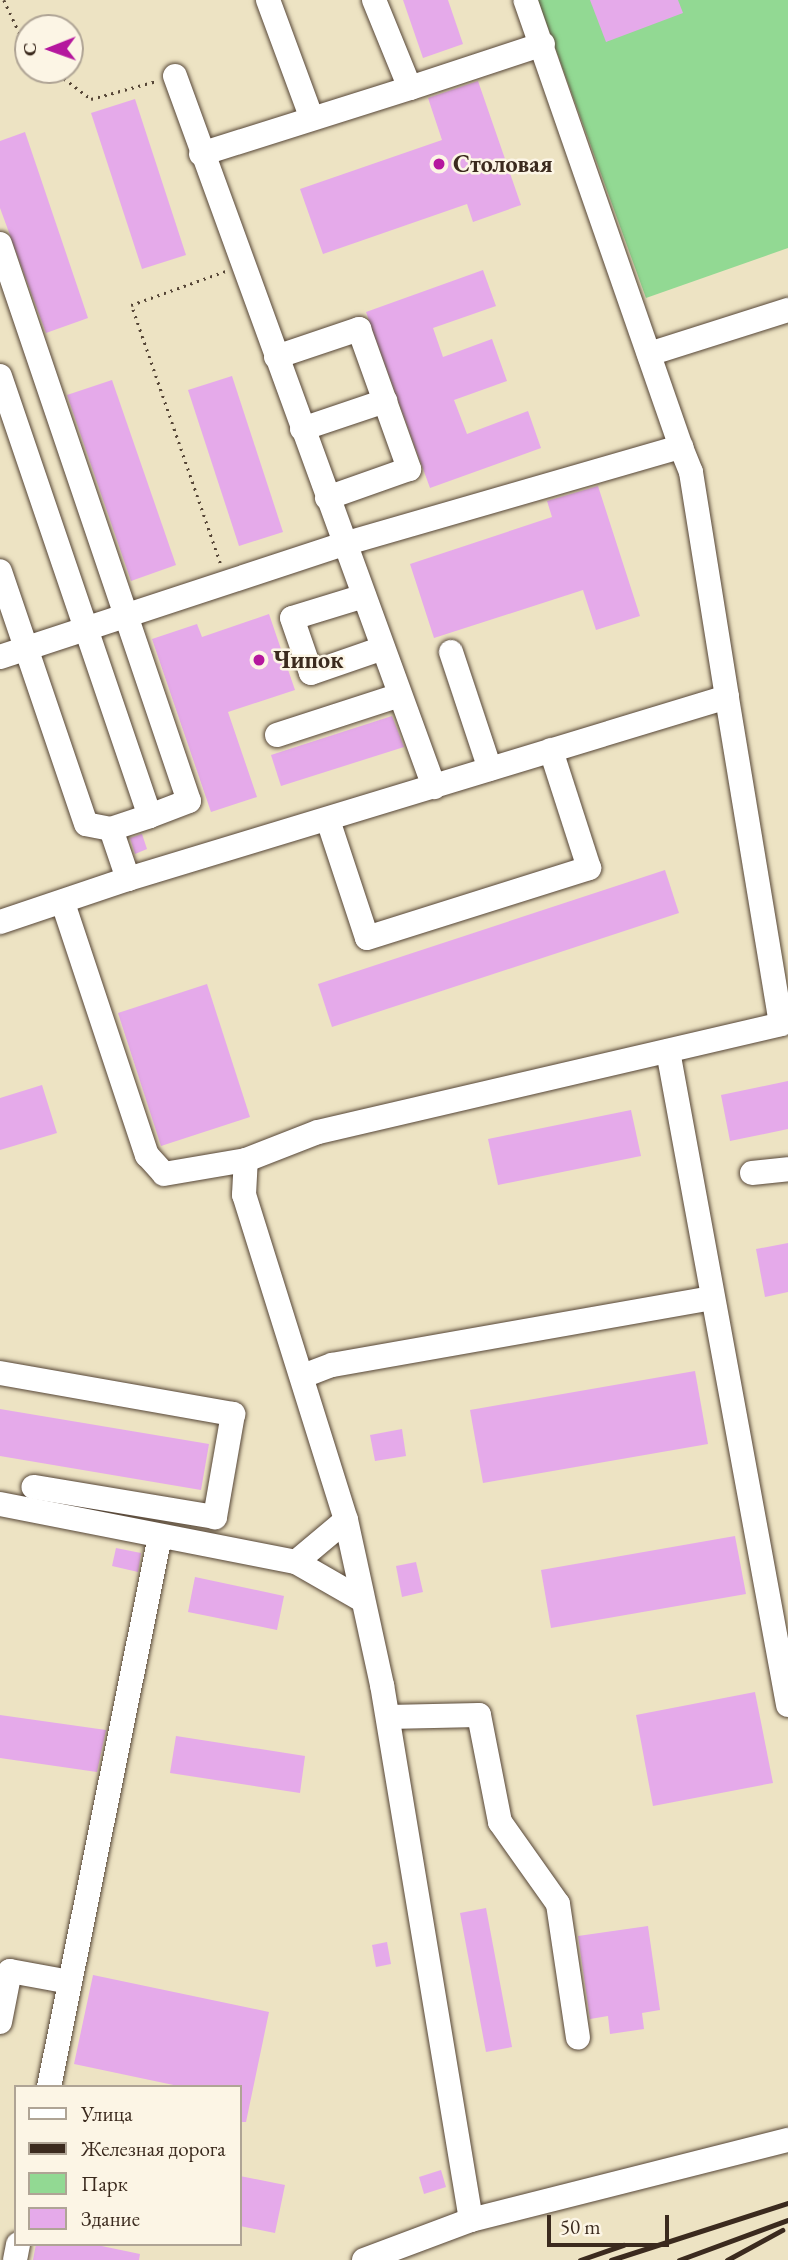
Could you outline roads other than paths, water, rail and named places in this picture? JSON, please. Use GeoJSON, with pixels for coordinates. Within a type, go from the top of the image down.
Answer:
{"type":"FeatureCollection","features":[{"type":"Feature","properties":{"kind":"street"},"geometry":{"type":"LineString","coordinates":[[268,0],[311,116]]}},
{"type":"Feature","properties":{"kind":"street"},"geometry":{"type":"LineString","coordinates":[[374,0],[410,88]]}},
{"type":"Feature","properties":{"kind":"street"},"geometry":{"type":"LineString","coordinates":[[63,903],[147,1155],[164,1174],[246,1160],[317,1132],[785,1024],[727,697],[691,472],[543,44],[525,0]]}},
{"type":"Feature","properties":{"kind":"street"},"geometry":{"type":"LineString","coordinates":[[201,154],[311,116],[410,88],[543,44]]}},
{"type":"Feature","properties":{"kind":"street"},"geometry":{"type":"LineString","coordinates":[[174,76],[434,787]]}},
{"type":"Feature","properties":{"kind":"street"},"geometry":{"type":"LineString","coordinates":[[0,244],[189,801],[111,829],[86,824],[0,570]]}},
{"type":"Feature","properties":{"kind":"street"},"geometry":{"type":"LineString","coordinates":[[649,354],[788,310]]}},
{"type":"Feature","properties":{"kind":"street"},"geometry":{"type":"LineString","coordinates":[[276,357],[359,329],[409,469],[327,498]]}},
{"type":"Feature","properties":{"kind":"street"},"geometry":{"type":"LineString","coordinates":[[0,376],[150,816]]}},
{"type":"Feature","properties":{"kind":"street"},"geometry":{"type":"LineString","coordinates":[[302,429],[385,401]]}},
{"type":"Feature","properties":{"kind":"street"},"geometry":{"type":"LineString","coordinates":[[0,657],[344,544],[681,447]]}},
{"type":"Feature","properties":{"kind":"street"},"geometry":{"type":"LineString","coordinates":[[364,596],[292,618],[303,651],[312,673],[383,648]]}},
{"type":"Feature","properties":{"kind":"street"},"geometry":{"type":"LineString","coordinates":[[451,652],[490,769]]}},
{"type":"Feature","properties":{"kind":"street"},"geometry":{"type":"LineString","coordinates":[[277,735],[400,695]]}},
{"type":"Feature","properties":{"kind":"street"},"geometry":{"type":"LineString","coordinates":[[0,922],[128,879],[727,697]]}},
{"type":"Feature","properties":{"kind":"street"},"geometry":{"type":"LineString","coordinates":[[328,820],[367,938],[380,934],[589,868],[551,750]]}},
{"type":"Feature","properties":{"kind":"street"},"geometry":{"type":"LineString","coordinates":[[111,829],[128,879]]}},
{"type":"Feature","properties":{"kind":"street"},"geometry":{"type":"LineString","coordinates":[[668,1051],[788,1705]]}},
{"type":"Feature","properties":{"kind":"street"},"geometry":{"type":"LineString","coordinates":[[246,1160],[244,1195],[346,1520],[388,1717],[471,2220]]}},
{"type":"Feature","properties":{"kind":"street"},"geometry":{"type":"LineString","coordinates":[[752,1173],[788,1168]]}},
{"type":"Feature","properties":{"kind":"street"},"geometry":{"type":"LineString","coordinates":[[303,1376],[332,1365],[712,1298]]}},
{"type":"Feature","properties":{"kind":"street"},"geometry":{"type":"LineString","coordinates":[[0,1373],[233,1414],[215,1517],[33,1486]]}},
{"type":"Feature","properties":{"kind":"street"},"geometry":{"type":"LineString","coordinates":[[0,1504],[296,1562],[362,1600]]}},
{"type":"Feature","properties":{"kind":"street"},"geometry":{"type":"LineString","coordinates":[[296,1562],[346,1520]]}},
{"type":"Feature","properties":{"kind":"street"},"geometry":{"type":"LineString","coordinates":[[49,2085],[160,1536]]}},
{"type":"Feature","properties":{"kind":"street"},"geometry":{"type":"LineString","coordinates":[[388,1717],[480,1715],[500,1822],[558,1904],[578,2038]]}},
{"type":"Feature","properties":{"kind":"street"},"geometry":{"type":"LineString","coordinates":[[0,2022],[10,1971],[70,1982]]}},
{"type":"Feature","properties":{"kind":"street"},"geometry":{"type":"LineString","coordinates":[[364,2260],[471,2220],[788,2140]]}},
{"type":"Feature","properties":{"kind":"railway"},"geometry":{"type":"LineString","coordinates":[[611,2260],[788,2203]]}},
{"type":"Feature","properties":{"kind":"railway"},"geometry":{"type":"LineString","coordinates":[[679,2260],[788,2220]]}},
{"type":"Feature","properties":{"kind":"railway"},"geometry":{"type":"LineString","coordinates":[[727,2260],[782,2230]]}},
{"type":"Feature","properties":{"kind":"railway"},"geometry":{"type":"LineString","coordinates":[[580,2260],[623,2245]]}},
{"type":"Feature","properties":{"kind":"place","name":"Столовая"},"geometry":{"type":"Point","coordinates":[439,164]}},
{"type":"Feature","properties":{"kind":"place","name":"Чипок"},"geometry":{"type":"Point","coordinates":[259,660]}}]}
